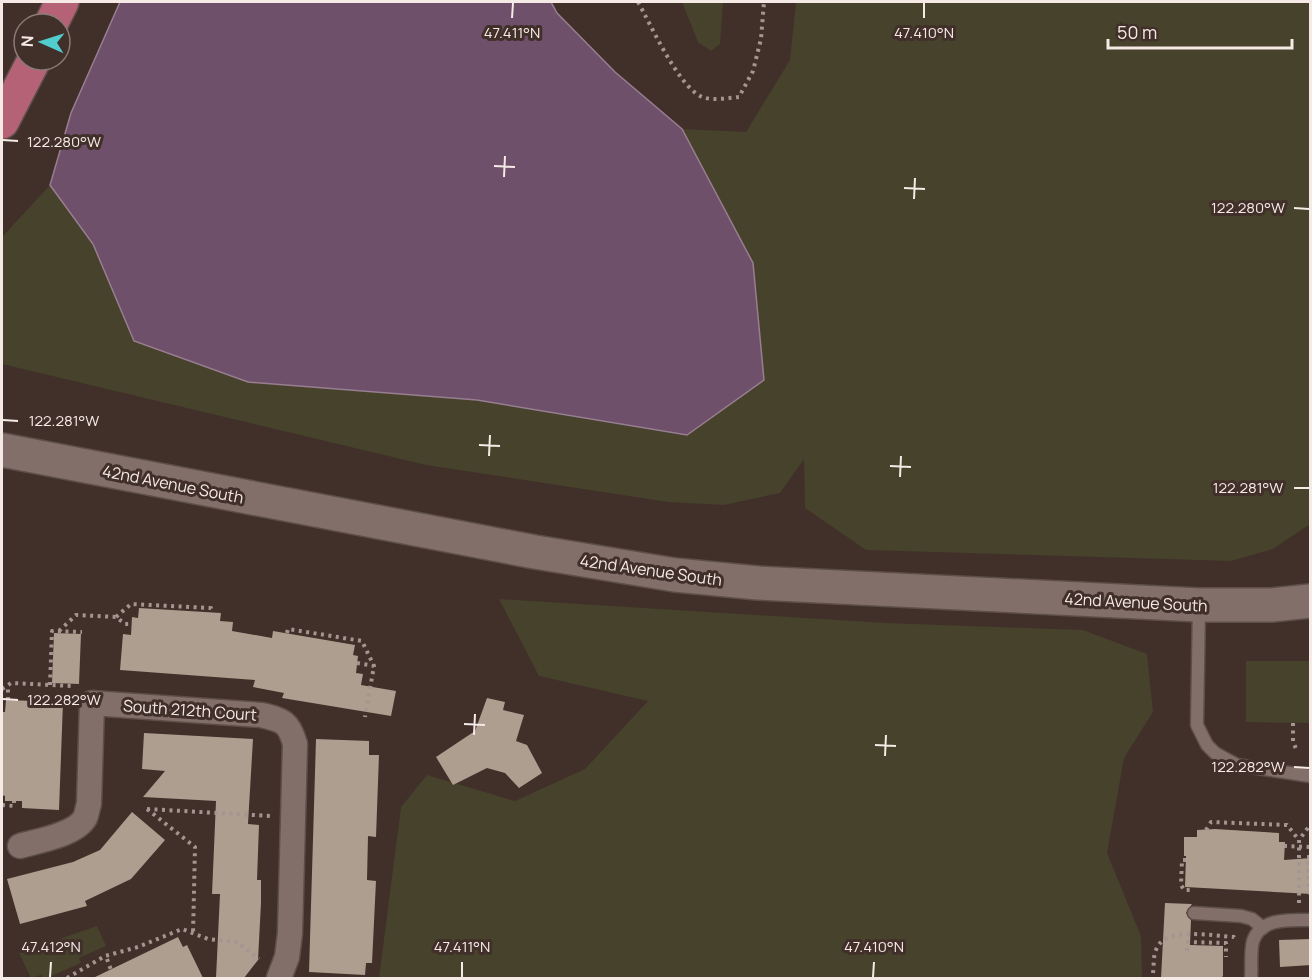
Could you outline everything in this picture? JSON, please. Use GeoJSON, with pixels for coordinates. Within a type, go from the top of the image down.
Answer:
{"type":"FeatureCollection","features":[{"type":"Feature","properties":{"kind":"main road"},"geometry":{"type":"LineString","coordinates":[[2,122],[28,72]]}},
{"type":"Feature","properties":{"kind":"street","name":"42nd Avenue South"},"geometry":{"type":"LineString","coordinates":[[2,450],[524,550],[675,575],[758,583],[1199,605],[1272,605],[1311,601]]}},
{"type":"Feature","properties":{"kind":"street","name":"South 212th Court"},"geometry":{"type":"LineString","coordinates":[[20,846],[60,834],[74,828],[84,819],[89,804],[92,704],[253,714],[279,719],[291,728],[295,744],[290,933],[287,957],[279,978]]}},
{"type":"Feature","properties":{"kind":"lane"},"geometry":{"type":"LineString","coordinates":[[1199,605],[1197,725],[1207,745],[1215,753],[1237,765],[1311,776]]}},
{"type":"Feature","properties":{"kind":"lane"},"geometry":{"type":"LineString","coordinates":[[1194,913],[1241,916],[1252,919],[1263,928]]}},
{"type":"Feature","properties":{"kind":"lane"},"geometry":{"type":"LineString","coordinates":[[1251,978],[1253,941],[1268,923],[1282,920],[1311,920]]}},
{"type":"Feature","properties":{"kind":"path"},"geometry":{"type":"LineString","coordinates":[[638,2],[664,52],[689,88],[703,97],[724,99],[739,97],[753,71],[761,39],[764,2]]}},
{"type":"Feature","properties":{"kind":"path"},"geometry":{"type":"LineString","coordinates":[[116,617],[131,604],[211,608],[211,612]]}},
{"type":"Feature","properties":{"kind":"path"},"geometry":{"type":"LineString","coordinates":[[59,631],[76,615],[116,617],[124,624],[132,624]]}},
{"type":"Feature","properties":{"kind":"path"},"geometry":{"type":"LineString","coordinates":[[287,633],[288,629],[362,641],[374,666],[365,717]]}},
{"type":"Feature","properties":{"kind":"path"},"geometry":{"type":"LineString","coordinates":[[50,685],[52,631],[82,632]]}},
{"type":"Feature","properties":{"kind":"path"},"geometry":{"type":"LineString","coordinates":[[357,663],[374,666]]}},
{"type":"Feature","properties":{"kind":"path"},"geometry":{"type":"LineString","coordinates":[[2,689],[11,683],[71,686]]}},
{"type":"Feature","properties":{"kind":"path"},"geometry":{"type":"LineString","coordinates":[[8,685],[8,700]]}},
{"type":"Feature","properties":{"kind":"path"},"geometry":{"type":"LineString","coordinates":[[1293,723],[1293,741],[1296,749]]}},
{"type":"Feature","properties":{"kind":"path"},"geometry":{"type":"LineString","coordinates":[[2,805],[14,806],[14,801]]}},
{"type":"Feature","properties":{"kind":"path"},"geometry":{"type":"LineString","coordinates":[[193,934],[195,847],[147,809],[278,816]]}},
{"type":"Feature","properties":{"kind":"path"},"geometry":{"type":"LineString","coordinates":[[1206,830],[1211,822],[1287,825],[1299,840]]}},
{"type":"Feature","properties":{"kind":"path"},"geometry":{"type":"LineString","coordinates":[[1299,910],[1299,840],[1311,825]]}},
{"type":"Feature","properties":{"kind":"path"},"geometry":{"type":"LineString","coordinates":[[1284,846],[1311,847]]}},
{"type":"Feature","properties":{"kind":"path"},"geometry":{"type":"LineString","coordinates":[[1311,857],[1307,857],[1311,897]]}},
{"type":"Feature","properties":{"kind":"path"},"geometry":{"type":"LineString","coordinates":[[1186,860],[1182,860],[1181,885],[1184,890],[1193,890]]}},
{"type":"Feature","properties":{"kind":"path"},"geometry":{"type":"LineString","coordinates":[[68,978],[77,976],[105,956],[138,947],[182,929],[208,939],[237,942],[259,959]]}},
{"type":"Feature","properties":{"kind":"path"},"geometry":{"type":"LineString","coordinates":[[1154,973],[1155,950],[1160,942],[1174,934],[1234,937],[1237,942]]}},
{"type":"Feature","properties":{"kind":"path"},"geometry":{"type":"LineString","coordinates":[[1187,951],[1188,942],[1226,943],[1226,956],[1236,955]]}},
{"type":"Feature","properties":{"kind":"path"},"geometry":{"type":"LineString","coordinates":[[106,959],[111,970]]}},
{"type":"Feature","properties":{"kind":"shaded area"},"geometry":{"type":"Polygon","coordinates":[[[120,2],[551,2],[557,13],[615,72],[682,129],[753,263],[764,380],[687,435],[477,400],[248,382],[134,341],[93,244],[50,185],[71,113],[120,2]]]}},
{"type":"Feature","properties":{"kind":"shaded area"},"geometry":{"type":"Polygon","coordinates":[[[682,2],[723,2],[720,44],[711,51],[698,42],[682,2]]]}},
{"type":"Feature","properties":{"kind":"shaded area"},"geometry":{"type":"Polygon","coordinates":[[[796,2],[1310,2],[1310,524],[1273,549],[1231,561],[866,550],[805,508],[804,459],[780,493],[724,505],[668,502],[426,465],[2,364],[2,237],[50,185],[93,244],[134,341],[687,435],[753,263],[682,129],[746,132],[790,60],[796,2]]]}},
{"type":"Feature","properties":{"kind":"shaded area"},"geometry":{"type":"Polygon","coordinates":[[[499,599],[886,623],[1083,630],[1147,654],[1153,712],[1124,758],[1107,853],[1141,936],[1142,978],[379,978],[401,807],[427,775],[515,801],[585,769],[648,701],[539,676],[499,599]]]}},
{"type":"Feature","properties":{"kind":"shaded area"},"geometry":{"type":"Polygon","coordinates":[[[1246,661],[1310,661],[1310,723],[1246,722],[1246,661]]]}},
{"type":"Feature","properties":{"kind":"shaded area"},"geometry":{"type":"Polygon","coordinates":[[[97,926],[106,946],[79,958],[81,963],[47,978],[41,975],[31,978],[19,953],[97,926]]]}},
{"type":"Feature","properties":{"kind":"building"},"geometry":{"type":"Polygon","coordinates":[[[139,608],[221,613],[220,621],[233,622],[232,631],[272,638],[273,631],[355,645],[353,655],[358,656],[356,673],[363,674],[361,685],[396,691],[391,716],[282,698],[284,693],[253,687],[255,680],[120,670],[123,634],[131,635],[132,617],[138,618],[139,608]]]}},
{"type":"Feature","properties":{"kind":"building"},"geometry":{"type":"Polygon","coordinates":[[[54,633],[81,634],[79,684],[52,683],[54,633]]]}},
{"type":"Feature","properties":{"kind":"building"},"geometry":{"type":"Polygon","coordinates":[[[487,698],[505,702],[503,710],[524,715],[516,741],[527,745],[542,773],[519,788],[505,773],[487,768],[453,785],[436,757],[475,731],[487,698]]]}},
{"type":"Feature","properties":{"kind":"building"},"geometry":{"type":"Polygon","coordinates":[[[6,700],[63,702],[59,810],[22,808],[22,801],[5,801],[5,796],[2,795],[2,712],[5,712],[6,700]]]}},
{"type":"Feature","properties":{"kind":"building"},"geometry":{"type":"Polygon","coordinates":[[[144,733],[253,739],[248,824],[259,825],[257,880],[261,880],[261,903],[258,960],[244,978],[216,978],[220,894],[212,894],[216,801],[143,797],[165,771],[142,769],[144,733]]]}},
{"type":"Feature","properties":{"kind":"building"},"geometry":{"type":"Polygon","coordinates":[[[316,739],[369,741],[369,755],[379,755],[376,837],[368,836],[367,880],[376,881],[372,963],[366,963],[365,975],[309,972],[316,739]]]}},
{"type":"Feature","properties":{"kind":"building"},"geometry":{"type":"Polygon","coordinates":[[[132,812],[165,840],[131,879],[85,901],[87,906],[20,924],[7,879],[73,862],[100,850],[132,812]]]}},
{"type":"Feature","properties":{"kind":"building"},"geometry":{"type":"Polygon","coordinates":[[[1197,830],[1279,833],[1279,842],[1285,842],[1284,860],[1311,858],[1311,894],[1185,887],[1184,837],[1197,837],[1197,830]]]}},
{"type":"Feature","properties":{"kind":"building"},"geometry":{"type":"Polygon","coordinates":[[[1165,903],[1192,904],[1186,913],[1191,920],[1190,945],[1223,946],[1223,976],[1221,978],[1161,978],[1165,903]]]}},
{"type":"Feature","properties":{"kind":"building"},"geometry":{"type":"Polygon","coordinates":[[[178,937],[183,947],[187,945],[203,978],[93,978],[178,937]]]}},
{"type":"Feature","properties":{"kind":"building"},"geometry":{"type":"Polygon","coordinates":[[[1311,939],[1311,965],[1280,967],[1279,940],[1311,939]]]}}]}
